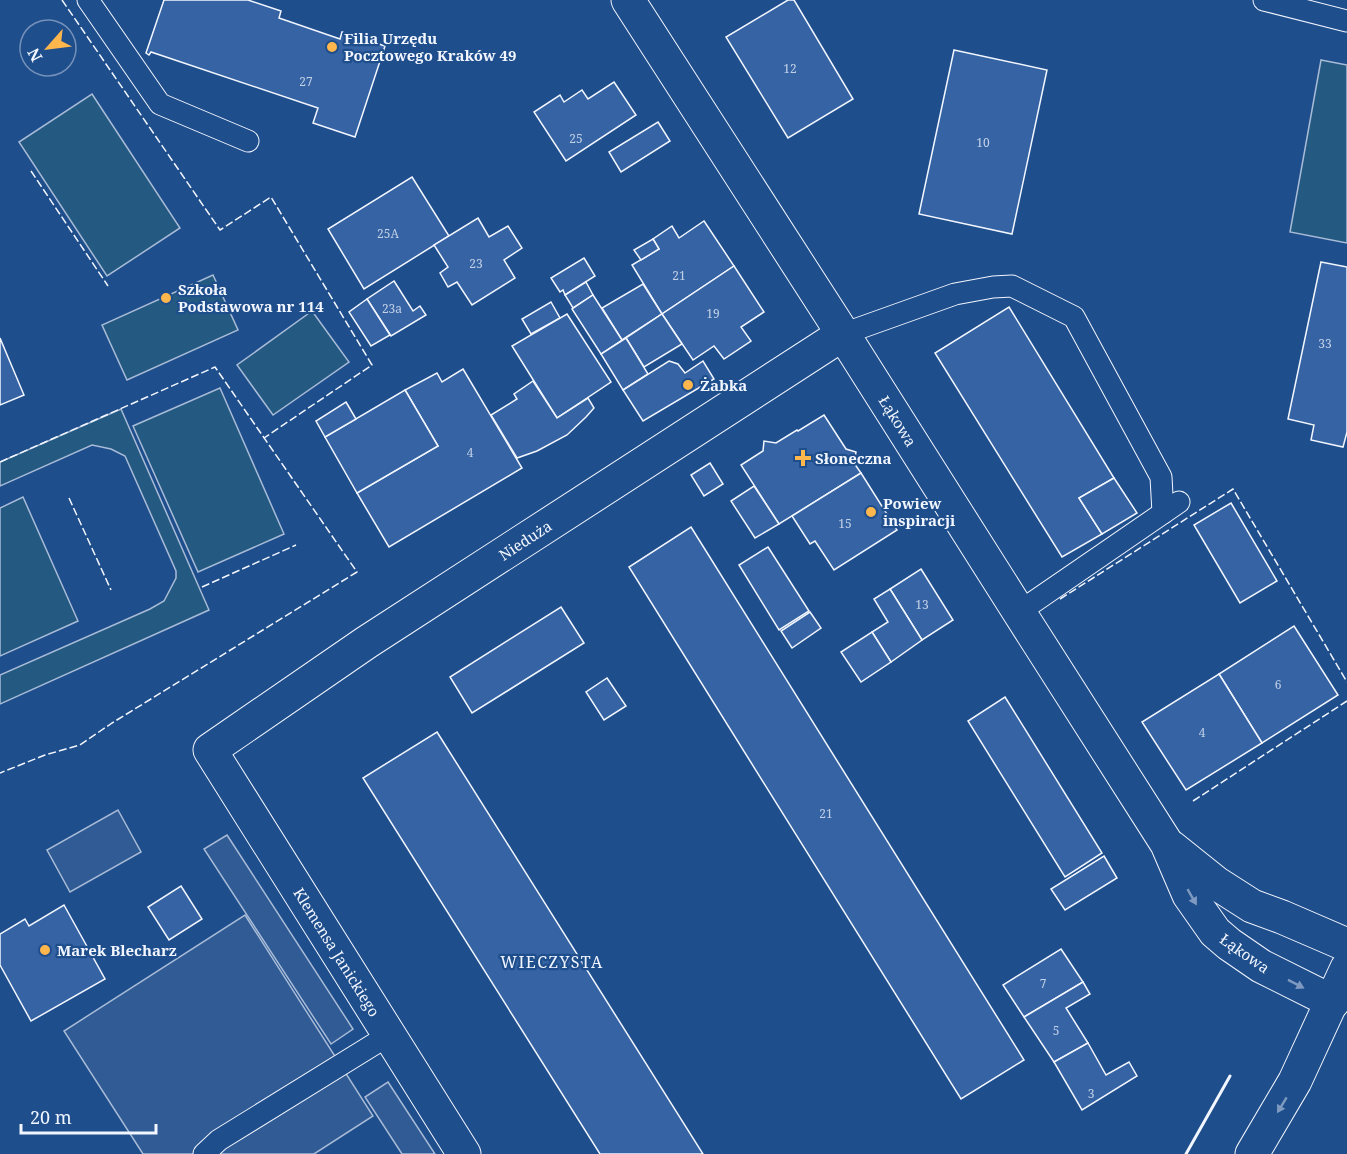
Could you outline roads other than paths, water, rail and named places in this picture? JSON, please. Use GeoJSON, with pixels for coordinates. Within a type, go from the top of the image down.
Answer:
{"type":"FeatureCollection","features":[{"type":"Feature","properties":{"kind":"street","name":"Łąkowa"},"geometry":{"type":"LineString","coordinates":[[628,0],[1167,844],[1190,895],[1215,932],[1261,966],[1332,1002]]}},
{"type":"Feature","properties":{"kind":"street","name":"Nieduża"},"geometry":{"type":"LineString","coordinates":[[210,750],[367,642],[843,334]]}},
{"type":"Feature","properties":{"kind":"street","name":"Klemensa Janickiego"},"geometry":{"type":"LineString","coordinates":[[210,750],[464,1154]]}},
{"type":"Feature","properties":{"kind":"street","name":"Łąkowa"},"geometry":{"type":"LineString","coordinates":[[1167,844],[1216,883],[1252,906],[1347,945]]}},
{"type":"Feature","properties":{"kind":"street"},"geometry":{"type":"LineString","coordinates":[[1252,1154],[1295,1082],[1347,968]]}},
{"type":"Feature","properties":{"kind":"lane"},"geometry":{"type":"LineString","coordinates":[[88,0],[160,104],[248,141]]}},
{"type":"Feature","properties":{"kind":"lane"},"geometry":{"type":"LineString","coordinates":[[1264,0],[1347,21]]}},
{"type":"Feature","properties":{"kind":"lane"},"geometry":{"type":"LineString","coordinates":[[843,334],[955,294],[993,287],[1012,286],[1074,317],[1161,477],[1171,508],[1019,612]]}},
{"type":"Feature","properties":{"kind":"lane"},"geometry":{"type":"LineString","coordinates":[[204,1154],[219,1140],[389,1035]]}},
{"type":"Feature","properties":{"kind":"place","name":"Filia Urzędu Pocztowego Kraków 49"},"geometry":{"type":"Point","coordinates":[332,47]}},
{"type":"Feature","properties":{"kind":"place","name":"Szkoła Podstawowa nr 114"},"geometry":{"type":"Point","coordinates":[166,298]}},
{"type":"Feature","properties":{"kind":"place","name":"Żabka"},"geometry":{"type":"Point","coordinates":[688,385]}},
{"type":"Feature","properties":{"kind":"place","name":"Słoneczna"},"geometry":{"type":"Point","coordinates":[803,458]}},
{"type":"Feature","properties":{"kind":"place","name":"Powiew inspiracji"},"geometry":{"type":"Point","coordinates":[871,512]}},
{"type":"Feature","properties":{"kind":"place","name":"Marek Blecharz"},"geometry":{"type":"Point","coordinates":[45,950]}},
{"type":"Feature","properties":{"kind":"district","name":"WIECZYSTA"},"geometry":{"type":"Point","coordinates":[552,962]}}]}
